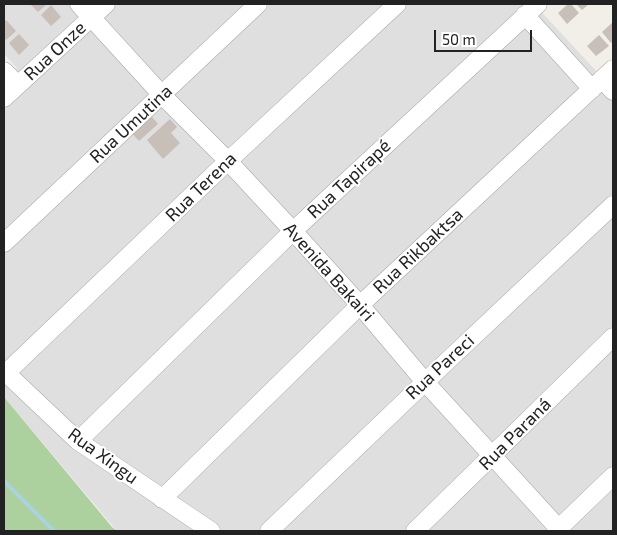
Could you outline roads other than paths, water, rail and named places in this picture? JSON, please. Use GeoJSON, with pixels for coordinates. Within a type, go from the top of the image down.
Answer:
{"type":"FeatureCollection","features":[{"type":"Feature","properties":{"kind":"street","name":"Avenida Bakairi"},"geometry":{"type":"LineString","coordinates":[[79,4],[162,95],[228,161],[293,231],[360,305],[425,382],[559,530]]}},
{"type":"Feature","properties":{"kind":"street","name":"Rua Onze"},"geometry":{"type":"LineString","coordinates":[[4,98],[106,4]]}},
{"type":"Feature","properties":{"kind":"street","name":"Rua Umutina"},"geometry":{"type":"LineString","coordinates":[[4,243],[258,4]]}},
{"type":"Feature","properties":{"kind":"street","name":"Rua Terena"},"geometry":{"type":"LineString","coordinates":[[5,372],[397,4]]}},
{"type":"Feature","properties":{"kind":"street"},"geometry":{"type":"LineString","coordinates":[[532,10],[605,82]]}},
{"type":"Feature","properties":{"kind":"street","name":"Rua Tapirapé"},"geometry":{"type":"LineString","coordinates":[[78,441],[293,231],[532,10]]}},
{"type":"Feature","properties":{"kind":"street"},"geometry":{"type":"LineString","coordinates":[[4,71],[18,85]]}},
{"type":"Feature","properties":{"kind":"street","name":"Rua Rikbaktsa"},"geometry":{"type":"LineString","coordinates":[[162,499],[360,305],[605,82]]}},
{"type":"Feature","properties":{"kind":"street","name":"Rua Pareci"},"geometry":{"type":"LineString","coordinates":[[269,531],[613,205]]}},
{"type":"Feature","properties":{"kind":"street","name":"Rua Paraná"},"geometry":{"type":"LineString","coordinates":[[415,531],[613,337]]}},
{"type":"Feature","properties":{"kind":"street","name":"Rua Xingu"},"geometry":{"type":"LineString","coordinates":[[5,372],[78,441],[211,531]]}},
{"type":"Feature","properties":{"kind":"street"},"geometry":{"type":"LineString","coordinates":[[559,530],[613,476]]}},
{"type":"Feature","properties":{"kind":"waterway"},"geometry":{"type":"LineString","coordinates":[[4,481],[54,531]]}}]}
